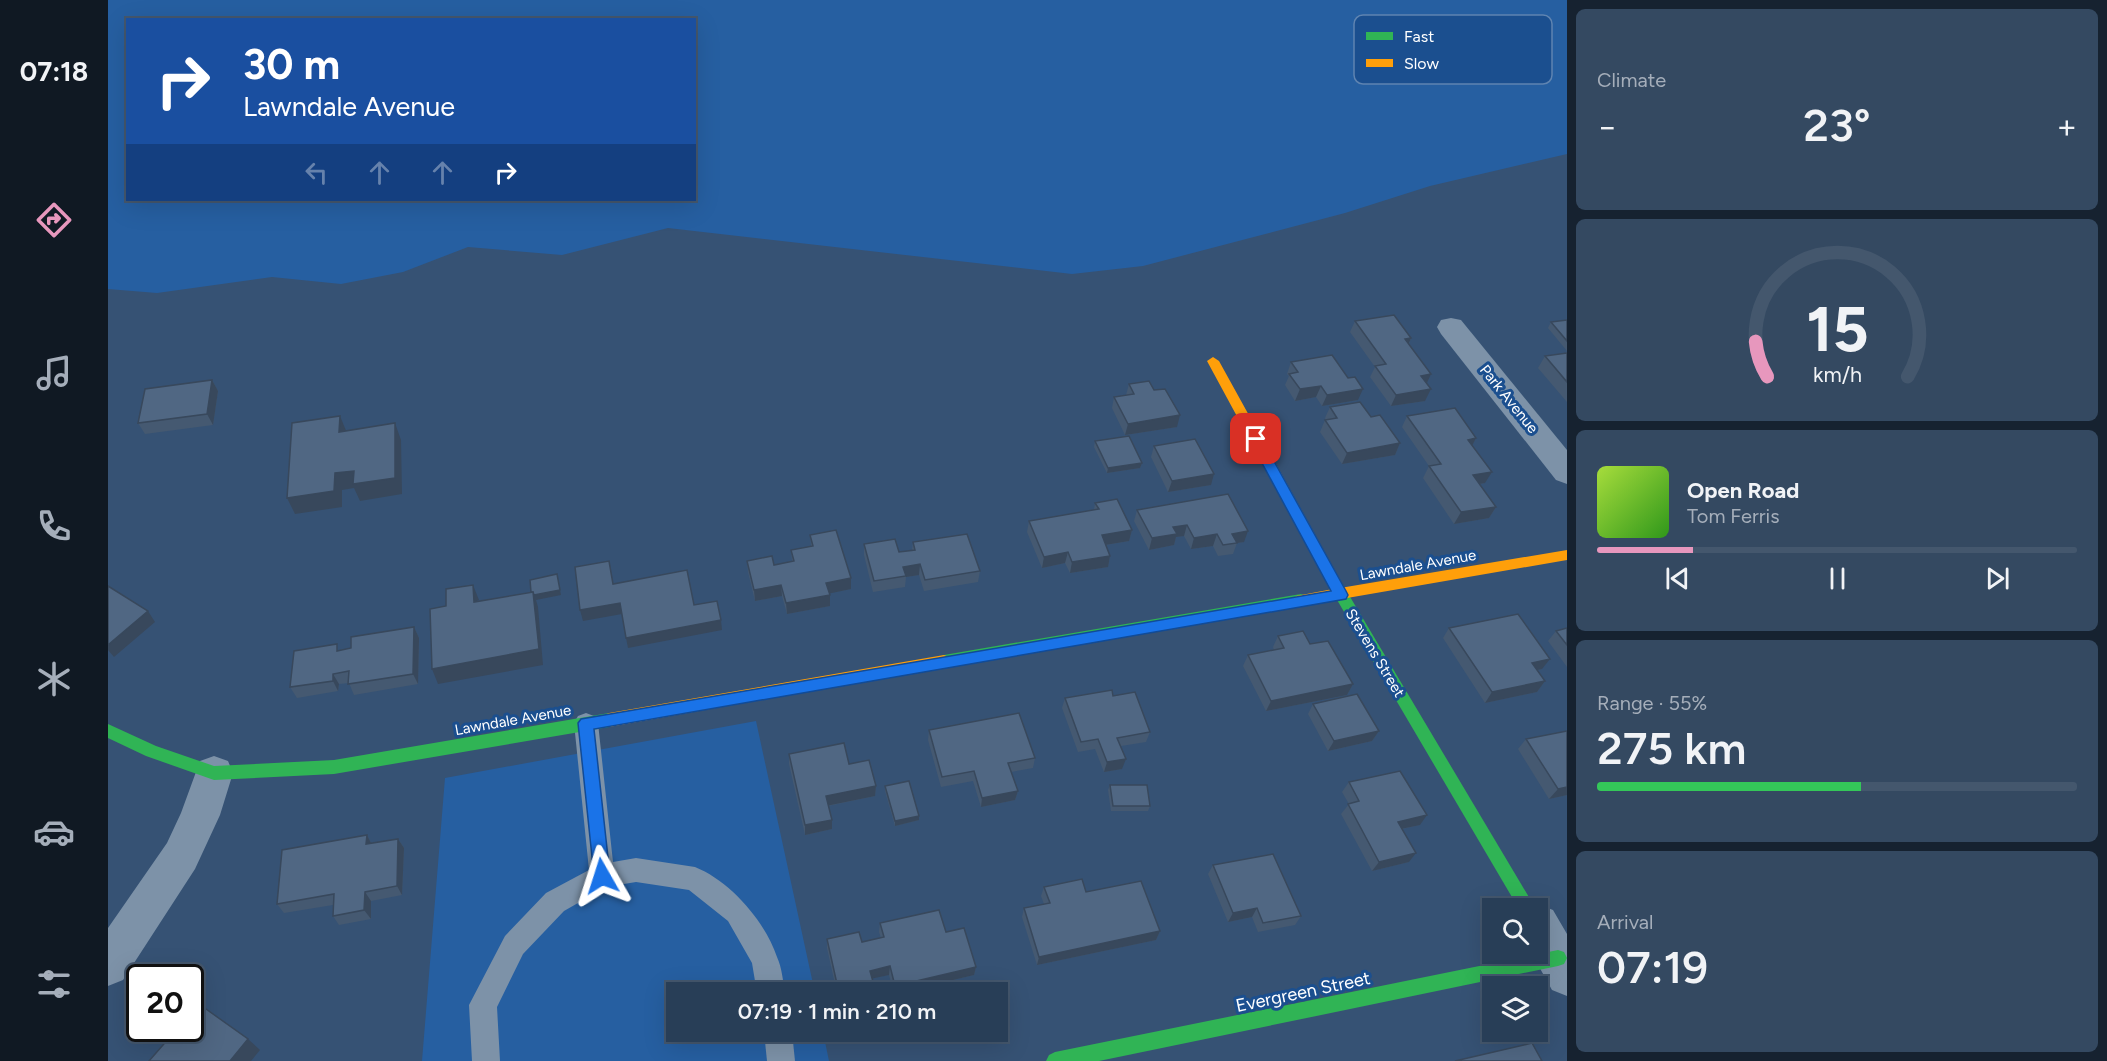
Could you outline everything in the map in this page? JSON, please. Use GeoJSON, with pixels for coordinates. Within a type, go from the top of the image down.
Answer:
{"type":"FeatureCollection","features":[{"type":"Feature","properties":{"kind":"street","name":"Park Avenue"},"geometry":{"type":"LineString","coordinates":[[1451,327],[1567,472]]}},
{"type":"Feature","properties":{"kind":"street","name":"Stevens Street"},"geometry":{"type":"LineString","coordinates":[[1213,361],[1341,595],[1521,898]]}},
{"type":"Feature","properties":{"kind":"street","name":"Lawndale Avenue"},"geometry":{"type":"LineString","coordinates":[[108,731],[151,751],[214,773],[334,767],[1567,555]]}},
{"type":"Feature","properties":{"kind":"street"},"geometry":{"type":"LineString","coordinates":[[108,965],[181,856],[200,815],[214,773]]}},
{"type":"Feature","properties":{"kind":"street","name":"Evergreen Street"},"geometry":{"type":"LineString","coordinates":[[1056,1061],[1554,952]]}},
{"type":"Feature","properties":{"kind":"lane"},"geometry":{"type":"LineString","coordinates":[[586,723],[602,876]]}},
{"type":"Feature","properties":{"kind":"lane"},"geometry":{"type":"LineString","coordinates":[[486,1061],[483,1005],[514,945],[555,902],[602,876],[636,870],[695,879],[737,912],[765,959],[769,982]]}},
{"type":"Feature","properties":{"kind":"lane"},"geometry":{"type":"LineString","coordinates":[[779,1042],[781,1061]]}},
{"type":"Feature","properties":{"kind":"shaded area"},"geometry":{"type":"Polygon","coordinates":[[[108,0],[1567,0],[1567,154],[1430,186],[1345,213],[1143,266],[1072,274],[668,228],[562,255],[468,247],[403,272],[341,284],[272,277],[157,293],[108,289],[108,0]]]}},
{"type":"Feature","properties":{"kind":"shaded area"},"geometry":{"type":"Polygon","coordinates":[[[756,721],[813,982],[666,982],[666,1042],[825,1042],[829,1061],[422,1061],[445,778],[756,721]]]}},
{"type":"Feature","properties":{"kind":"building"},"geometry":{"type":"Polygon","coordinates":[[[1394,315],[1411,338],[1405,339],[1431,374],[1421,376],[1431,389],[1396,395],[1375,366],[1386,364],[1355,321],[1394,315]]]}},
{"type":"Feature","properties":{"kind":"building"},"geometry":{"type":"Polygon","coordinates":[[[1567,320],[1567,341],[1551,322],[1567,320]]]}},
{"type":"Feature","properties":{"kind":"building"},"geometry":{"type":"Polygon","coordinates":[[[1567,353],[1567,382],[1545,356],[1567,353]]]}},
{"type":"Feature","properties":{"kind":"building"},"geometry":{"type":"Polygon","coordinates":[[[1332,355],[1348,378],[1355,377],[1363,389],[1327,395],[1321,386],[1300,389],[1289,374],[1298,372],[1291,362],[1332,355]]]}},
{"type":"Feature","properties":{"kind":"building"},"geometry":{"type":"Polygon","coordinates":[[[212,380],[207,414],[138,423],[145,389],[212,380]]]}},
{"type":"Feature","properties":{"kind":"building"},"geometry":{"type":"Polygon","coordinates":[[[1149,381],[1154,390],[1165,389],[1180,415],[1128,424],[1114,397],[1134,394],[1129,384],[1149,381]]]}},
{"type":"Feature","properties":{"kind":"building"},"geometry":{"type":"Polygon","coordinates":[[[1360,402],[1371,417],[1380,415],[1400,443],[1347,453],[1325,420],[1337,418],[1330,407],[1360,402]]]}},
{"type":"Feature","properties":{"kind":"building"},"geometry":{"type":"Polygon","coordinates":[[[1455,408],[1476,438],[1468,440],[1492,472],[1473,475],[1496,507],[1461,512],[1429,466],[1441,464],[1407,416],[1455,408]]]}},
{"type":"Feature","properties":{"kind":"building"},"geometry":{"type":"Polygon","coordinates":[[[340,416],[339,432],[395,423],[395,478],[353,484],[354,471],[335,473],[334,491],[287,498],[292,423],[340,416]]]}},
{"type":"Feature","properties":{"kind":"building"},"geometry":{"type":"Polygon","coordinates":[[[1129,436],[1142,463],[1108,468],[1095,441],[1129,436]]]}},
{"type":"Feature","properties":{"kind":"building"},"geometry":{"type":"Polygon","coordinates":[[[1195,439],[1214,474],[1172,481],[1154,446],[1195,439]]]}},
{"type":"Feature","properties":{"kind":"building"},"geometry":{"type":"Polygon","coordinates":[[[1228,494],[1248,531],[1232,534],[1237,543],[1223,545],[1217,534],[1194,538],[1187,525],[1173,527],[1177,534],[1152,538],[1137,510],[1228,494]]]}},
{"type":"Feature","properties":{"kind":"building"},"geometry":{"type":"Polygon","coordinates":[[[1117,499],[1132,530],[1102,535],[1110,556],[1072,562],[1068,552],[1044,557],[1029,521],[1099,509],[1095,503],[1117,499]]]}},
{"type":"Feature","properties":{"kind":"building"},"geometry":{"type":"Polygon","coordinates":[[[836,530],[851,578],[826,583],[830,595],[786,603],[781,585],[754,590],[747,561],[772,556],[774,565],[794,561],[791,550],[813,546],[810,535],[836,530]]]}},
{"type":"Feature","properties":{"kind":"building"},"geometry":{"type":"Polygon","coordinates":[[[967,534],[980,571],[925,580],[920,564],[903,567],[906,576],[874,581],[864,544],[895,539],[899,552],[915,550],[913,542],[967,534]]]}},
{"type":"Feature","properties":{"kind":"building"},"geometry":{"type":"Polygon","coordinates":[[[609,561],[613,584],[687,570],[694,605],[717,601],[721,620],[626,638],[620,603],[580,610],[575,567],[609,561]]]}},
{"type":"Feature","properties":{"kind":"building"},"geometry":{"type":"Polygon","coordinates":[[[557,574],[560,590],[534,595],[531,592],[530,580],[557,574]]]}},
{"type":"Feature","properties":{"kind":"building"},"geometry":{"type":"Polygon","coordinates":[[[473,585],[474,602],[533,592],[539,649],[432,669],[430,609],[446,606],[446,589],[473,585]]]}},
{"type":"Feature","properties":{"kind":"building"},"geometry":{"type":"Polygon","coordinates":[[[108,586],[148,611],[108,645],[108,586]]]}},
{"type":"Feature","properties":{"kind":"building"},"geometry":{"type":"Polygon","coordinates":[[[1518,614],[1550,659],[1532,663],[1545,681],[1492,692],[1449,628],[1518,614]]]}},
{"type":"Feature","properties":{"kind":"building"},"geometry":{"type":"Polygon","coordinates":[[[414,627],[413,674],[348,684],[349,671],[333,674],[333,681],[290,687],[294,651],[337,644],[337,651],[351,648],[351,637],[414,627]]]}},
{"type":"Feature","properties":{"kind":"building"},"geometry":{"type":"Polygon","coordinates":[[[1567,628],[1567,645],[1556,631],[1567,628]]]}},
{"type":"Feature","properties":{"kind":"building"},"geometry":{"type":"Polygon","coordinates":[[[1303,631],[1310,644],[1328,641],[1353,684],[1271,701],[1248,655],[1284,648],[1278,636],[1303,631]]]}},
{"type":"Feature","properties":{"kind":"building"},"geometry":{"type":"Polygon","coordinates":[[[1112,690],[1113,696],[1135,692],[1150,732],[1117,738],[1126,759],[1107,762],[1098,739],[1081,742],[1065,698],[1112,690]]]}},
{"type":"Feature","properties":{"kind":"building"},"geometry":{"type":"Polygon","coordinates":[[[1357,694],[1379,731],[1334,741],[1313,704],[1357,694]]]}},
{"type":"Feature","properties":{"kind":"building"},"geometry":{"type":"Polygon","coordinates":[[[1019,713],[1035,758],[1008,763],[1018,791],[982,798],[974,771],[942,777],[929,730],[1019,713]]]}},
{"type":"Feature","properties":{"kind":"building"},"geometry":{"type":"Polygon","coordinates":[[[1567,731],[1567,787],[1558,789],[1526,739],[1567,731]]]}},
{"type":"Feature","properties":{"kind":"building"},"geometry":{"type":"Polygon","coordinates":[[[844,743],[849,764],[869,760],[876,786],[826,796],[832,820],[805,825],[789,754],[844,743]]]}},
{"type":"Feature","properties":{"kind":"building"},"geometry":{"type":"Polygon","coordinates":[[[1400,771],[1427,815],[1398,822],[1416,853],[1379,862],[1348,804],[1359,801],[1349,782],[1400,771]]]}},
{"type":"Feature","properties":{"kind":"building"},"geometry":{"type":"Polygon","coordinates":[[[909,781],[919,816],[895,821],[885,786],[909,781]]]}},
{"type":"Feature","properties":{"kind":"building"},"geometry":{"type":"Polygon","coordinates":[[[1110,785],[1147,785],[1150,806],[1113,806],[1110,785]]]}},
{"type":"Feature","properties":{"kind":"building"},"geometry":{"type":"Polygon","coordinates":[[[367,835],[366,844],[398,839],[397,886],[365,892],[364,910],[333,916],[334,894],[277,904],[282,850],[367,835]]]}},
{"type":"Feature","properties":{"kind":"building"},"geometry":{"type":"Polygon","coordinates":[[[1273,854],[1301,916],[1263,923],[1257,908],[1233,913],[1213,865],[1273,854]]]}},
{"type":"Feature","properties":{"kind":"building"},"geometry":{"type":"Polygon","coordinates":[[[1082,879],[1086,892],[1141,881],[1160,931],[1039,957],[1024,908],[1050,903],[1044,887],[1082,879]]]}},
{"type":"Feature","properties":{"kind":"building"},"geometry":{"type":"Polygon","coordinates":[[[939,910],[946,932],[964,928],[976,967],[912,982],[894,982],[890,966],[870,971],[873,982],[837,982],[827,939],[859,932],[862,942],[884,937],[880,923],[939,910]]]}},
{"type":"Feature","properties":{"kind":"building"},"geometry":{"type":"Polygon","coordinates":[[[204,1008],[248,1039],[230,1061],[149,1061],[166,1042],[204,1042],[204,1008]]]}},
{"type":"Feature","properties":{"kind":"building"},"geometry":{"type":"Polygon","coordinates":[[[1532,1043],[1542,1061],[1455,1061],[1532,1043]]]}},
{"type":"Feature","properties":{"kind":"traffic: fast"},"geometry":{"type":"LineString","coordinates":[[1335,584],[1521,898]]}},
{"type":"Feature","properties":{"kind":"traffic: fast"},"geometry":{"type":"LineString","coordinates":[[944,661],[1301,600]]}},
{"type":"Feature","properties":{"kind":"traffic: fast"},"geometry":{"type":"LineString","coordinates":[[108,731],[151,751],[214,773],[334,767],[609,720]]}},
{"type":"Feature","properties":{"kind":"traffic: fast"},"geometry":{"type":"LineString","coordinates":[[1055,1061],[1558,958]]}},
{"type":"Feature","properties":{"kind":"traffic: slow"},"geometry":{"type":"LineString","coordinates":[[1213,361],[1335,584]]}},
{"type":"Feature","properties":{"kind":"traffic: slow"},"geometry":{"type":"LineString","coordinates":[[1301,600],[1567,555]]}},
{"type":"Feature","properties":{"kind":"traffic: slow"},"geometry":{"type":"LineString","coordinates":[[609,720],[944,661]]}},
{"type":"Feature","properties":{"kind":"route"},"geometry":{"type":"LineString","coordinates":[[602,876],[586,723],[1341,595],[1256,439]]}}]}
